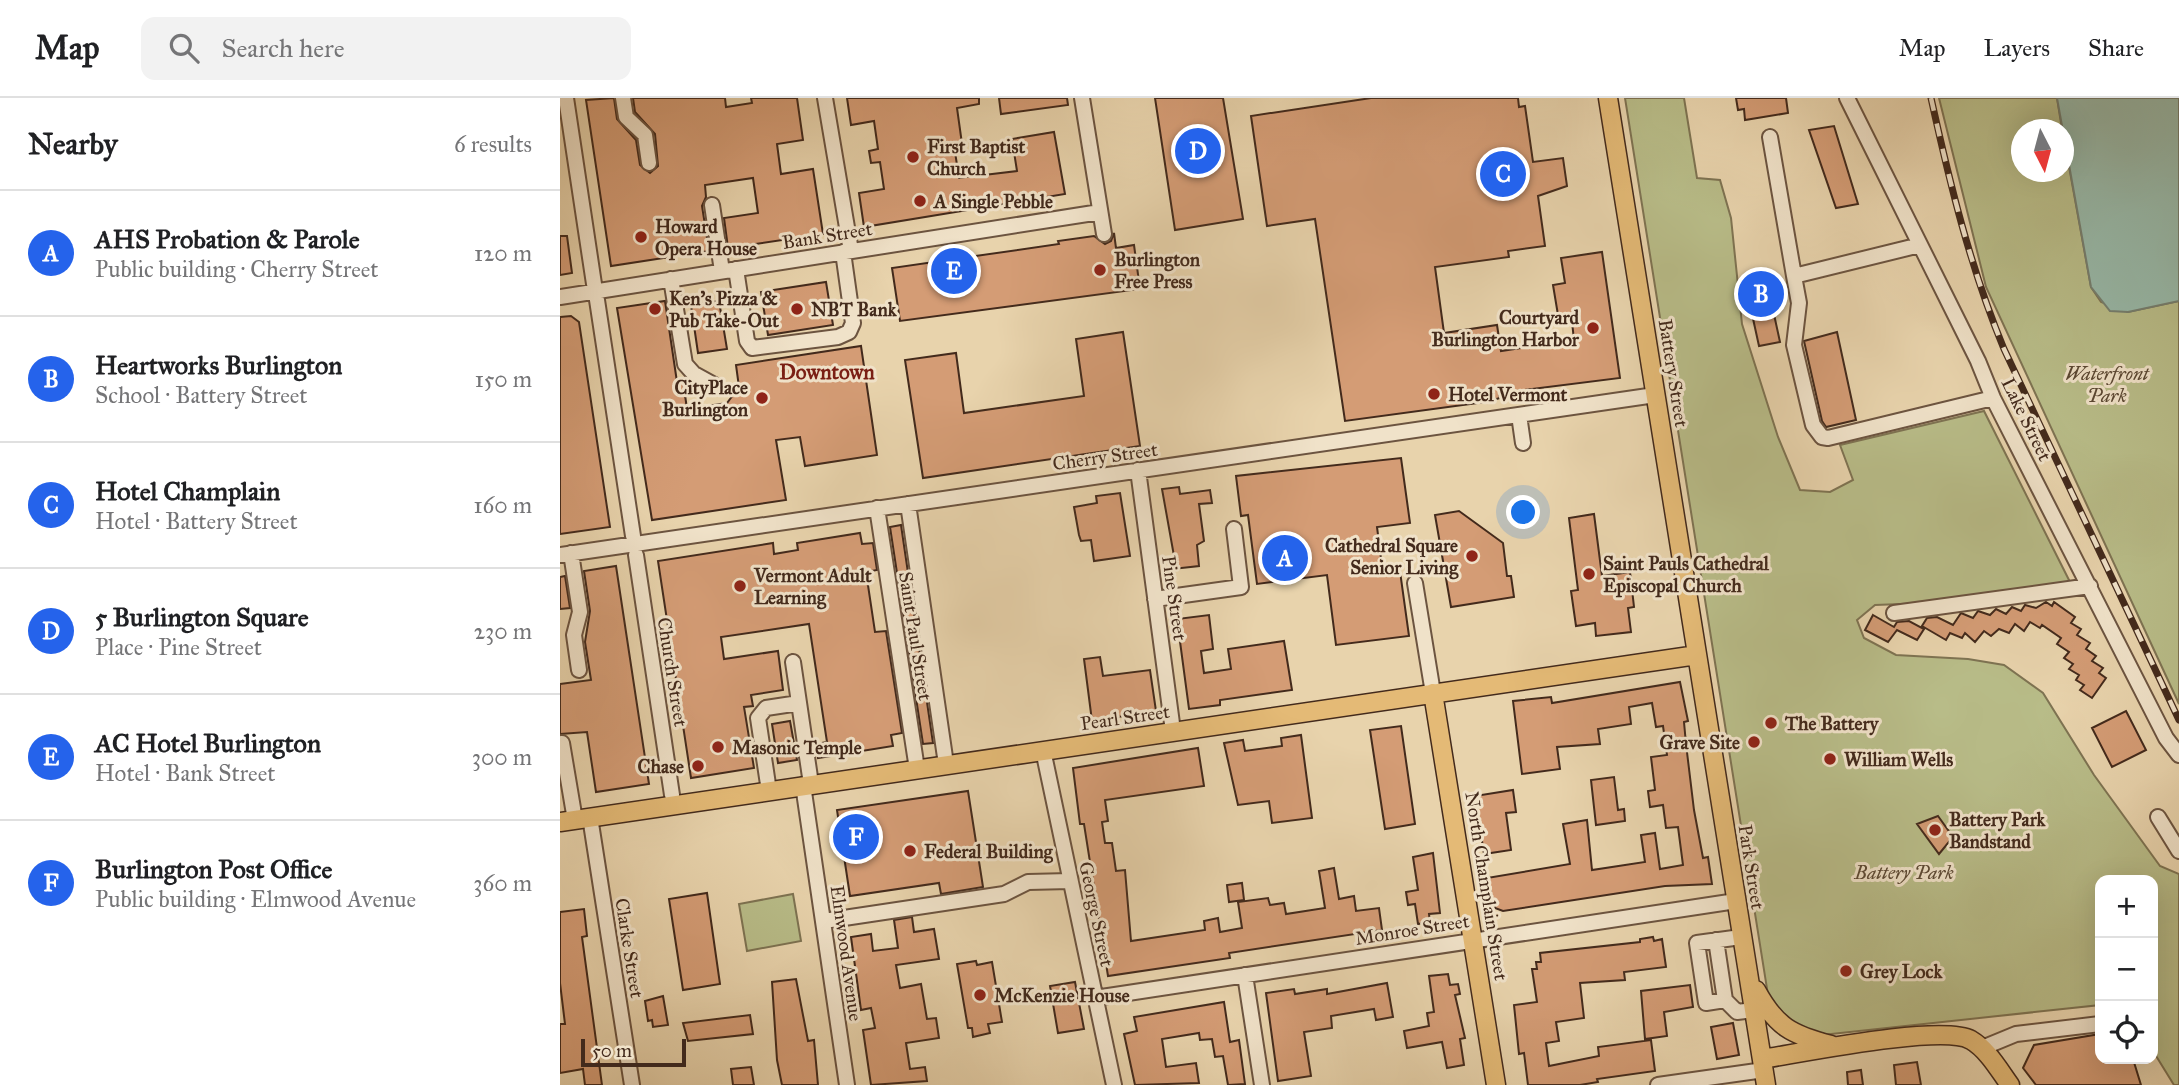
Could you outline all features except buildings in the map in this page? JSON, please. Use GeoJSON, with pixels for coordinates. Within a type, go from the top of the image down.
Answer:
{"type":"FeatureCollection","features":[{"type":"Feature","properties":{"kind":"main road","name":"Battery Street"},"geometry":{"type":"LineString","coordinates":[[1608,98],[1697,655]]}},
{"type":"Feature","properties":{"kind":"main road","name":"Pearl Street"},"geometry":{"type":"LineString","coordinates":[[575,820],[1697,655]]}},
{"type":"Feature","properties":{"kind":"main road","name":"Park Street"},"geometry":{"type":"LineString","coordinates":[[1697,655],[1764,1071]]}},
{"type":"Feature","properties":{"kind":"main road","name":"North Champlain Street"},"geometry":{"type":"LineString","coordinates":[[1433,693],[1496,1085]]}},
{"type":"Feature","properties":{"kind":"main road"},"geometry":{"type":"LineString","coordinates":[[1748,976],[1767,1011],[1789,1031],[1800,1037],[1842,1047]]}},
{"type":"Feature","properties":{"kind":"main road"},"geometry":{"type":"LineString","coordinates":[[1764,1071],[1842,1047],[1946,1035],[1969,1039],[1982,1048],[2010,1085]]}},
{"type":"Feature","properties":{"kind":"street"},"geometry":{"type":"LineString","coordinates":[[566,98],[594,284]]}},
{"type":"Feature","properties":{"kind":"street"},"geometry":{"type":"LineString","coordinates":[[623,98],[626,117],[645,135],[649,163]]}},
{"type":"Feature","properties":{"kind":"street"},"geometry":{"type":"LineString","coordinates":[[712,205],[747,341],[752,348],[849,332],[853,323],[847,251],[825,98]]}},
{"type":"Feature","properties":{"kind":"street"},"geometry":{"type":"LineString","coordinates":[[1082,98],[1104,234]]}},
{"type":"Feature","properties":{"kind":"street","name":"Lake Street"},"geometry":{"type":"LineString","coordinates":[[1847,98],[1993,398],[2166,738],[2179,755]]}},
{"type":"Feature","properties":{"kind":"street"},"geometry":{"type":"LineString","coordinates":[[1770,137],[1799,303],[1794,345],[1813,425],[1822,437],[1828,438],[1993,398]]}},
{"type":"Feature","properties":{"kind":"street","name":"Bank Street"},"geometry":{"type":"LineString","coordinates":[[560,297],[1100,212]]}},
{"type":"Feature","properties":{"kind":"street"},"geometry":{"type":"LineString","coordinates":[[1794,276],[1920,245]]}},
{"type":"Feature","properties":{"kind":"street"},"geometry":{"type":"LineString","coordinates":[[671,279],[685,365],[694,374],[715,385]]}},
{"type":"Feature","properties":{"kind":"street"},"geometry":{"type":"LineString","coordinates":[[597,300],[633,536]]}},
{"type":"Feature","properties":{"kind":"street","name":"Cherry Street"},"geometry":{"type":"LineString","coordinates":[[566,554],[1656,395]]}},
{"type":"Feature","properties":{"kind":"street"},"geometry":{"type":"LineString","coordinates":[[1519,415],[1523,443]]}},
{"type":"Feature","properties":{"kind":"street","name":"Pine Street"},"geometry":{"type":"LineString","coordinates":[[1138,470],[1173,731]]}},
{"type":"Feature","properties":{"kind":"street","name":"Saint Paul Street"},"geometry":{"type":"LineString","coordinates":[[908,504],[946,764]]}},
{"type":"Feature","properties":{"kind":"street","name":"Saint Paul Street"},"geometry":{"type":"LineString","coordinates":[[877,508],[917,768]]}},
{"type":"Feature","properties":{"kind":"street"},"geometry":{"type":"LineString","coordinates":[[1155,598],[1241,587],[1234,529]]}},
{"type":"Feature","properties":{"kind":"street"},"geometry":{"type":"LineString","coordinates":[[566,554],[580,612],[574,635],[579,670]]}},
{"type":"Feature","properties":{"kind":"street","name":"Church Street"},"geometry":{"type":"LineString","coordinates":[[636,555],[672,795]]}},
{"type":"Feature","properties":{"kind":"street"},"geometry":{"type":"LineString","coordinates":[[1415,583],[1433,693]]}},
{"type":"Feature","properties":{"kind":"street"},"geometry":{"type":"LineString","coordinates":[[1894,613],[2090,586]]}},
{"type":"Feature","properties":{"kind":"street","name":"Elmwood Avenue"},"geometry":{"type":"LineString","coordinates":[[793,662],[847,1085]]}},
{"type":"Feature","properties":{"kind":"street"},"geometry":{"type":"LineString","coordinates":[[769,791],[758,718],[765,708],[799,703]]}},
{"type":"Feature","properties":{"kind":"street","name":"Clarke Street"},"geometry":{"type":"LineString","coordinates":[[562,743],[575,820],[632,1085]]}},
{"type":"Feature","properties":{"kind":"street","name":"George Street"},"geometry":{"type":"LineString","coordinates":[[1043,750],[1114,1085]]}},
{"type":"Feature","properties":{"kind":"street"},"geometry":{"type":"LineString","coordinates":[[2158,817],[2179,851]]}},
{"type":"Feature","properties":{"kind":"street"},"geometry":{"type":"LineString","coordinates":[[824,921],[1004,894],[1028,882],[1070,881]]}},
{"type":"Feature","properties":{"kind":"street","name":"Monroe Street"},"geometry":{"type":"LineString","coordinates":[[1095,998],[1736,901]]}},
{"type":"Feature","properties":{"kind":"street"},"geometry":{"type":"LineString","coordinates":[[1741,937],[1697,943],[1706,1003],[1725,1000],[1737,1012],[1754,1010]]}},
{"type":"Feature","properties":{"kind":"street"},"geometry":{"type":"LineString","coordinates":[[1245,975],[1262,1085]]}},
{"type":"Feature","properties":{"kind":"street"},"geometry":{"type":"LineString","coordinates":[[1982,1048],[2015,1034],[2095,1025]]}},
{"type":"Feature","properties":{"kind":"street"},"geometry":{"type":"LineString","coordinates":[[1658,1085],[1764,1071]]}},
{"type":"Feature","properties":{"kind":"green space","name":"Battery Park"},"geometry":{"type":"Polygon","coordinates":[[[1625,98],[1684,98],[1697,178],[1720,180],[1731,218],[1742,324],[1778,437],[1800,490],[1830,492],[1853,480],[1840,445],[1984,411],[2071,584],[1928,603],[1875,605],[1857,620],[1864,638],[1896,655],[1968,659],[2004,665],[2043,693],[2094,775],[2160,866],[2179,874],[2179,1085],[2174,1085],[2158,1059],[2158,875],[2095,875],[2095,1006],[1822,1035],[1784,1020],[1768,995],[1625,98]]]}},
{"type":"Feature","properties":{"kind":"green space","name":"Waterfront Park"},"geometry":{"type":"Polygon","coordinates":[[[1939,98],[2057,98],[2060,119],[2011,119],[2011,182],[2072,182],[2091,287],[2101,302],[2128,312],[2179,301],[2179,704],[1986,287],[1939,98]]]}},
{"type":"Feature","properties":{"kind":"green space"},"geometry":{"type":"Polygon","coordinates":[[[793,894],[801,941],[747,951],[739,904],[793,894]]]}},
{"type":"Feature","properties":{"kind":"shaded area"},"geometry":{"type":"Polygon","coordinates":[[[2057,98],[2179,98],[2179,301],[2128,312],[2110,311],[2091,287],[2072,182],[2074,119],[2061,119],[2057,98]]]}},
{"type":"Feature","properties":{"kind":"railway"},"geometry":{"type":"LineString","coordinates":[[1931,98],[1962,225],[2004,349],[2179,720]]}},
{"type":"Feature","properties":{"kind":"place","name":"5 Burlington Square"},"geometry":{"type":"Point","coordinates":[1198,151]}},
{"type":"Feature","properties":{"kind":"place","name":"First Baptist Church"},"geometry":{"type":"Point","coordinates":[913,157]}},
{"type":"Feature","properties":{"kind":"place","name":"Hotel Champlain"},"geometry":{"type":"Point","coordinates":[1503,174]}},
{"type":"Feature","properties":{"kind":"place","name":"A Single Pebble"},"geometry":{"type":"Point","coordinates":[920,201]}},
{"type":"Feature","properties":{"kind":"place","name":"Howard Opera House"},"geometry":{"type":"Point","coordinates":[641,237]}},
{"type":"Feature","properties":{"kind":"place","name":"Burlington Free Press"},"geometry":{"type":"Point","coordinates":[1100,270]}},
{"type":"Feature","properties":{"kind":"place","name":"AC Hotel Burlington"},"geometry":{"type":"Point","coordinates":[954,271]}},
{"type":"Feature","properties":{"kind":"place","name":"Heartworks Burlington"},"geometry":{"type":"Point","coordinates":[1761,294]}},
{"type":"Feature","properties":{"kind":"place","name":"Ken's Pizza & Pub Take-Out"},"geometry":{"type":"Point","coordinates":[655,309]}},
{"type":"Feature","properties":{"kind":"place","name":"NBT Bank"},"geometry":{"type":"Point","coordinates":[797,309]}},
{"type":"Feature","properties":{"kind":"place","name":"Courtyard Burlington Harbor"},"geometry":{"type":"Point","coordinates":[1593,328]}},
{"type":"Feature","properties":{"kind":"place","name":"Hotel Vermont"},"geometry":{"type":"Point","coordinates":[1434,394]}},
{"type":"Feature","properties":{"kind":"place","name":"CityPlace Burlington"},"geometry":{"type":"Point","coordinates":[762,398]}},
{"type":"Feature","properties":{"kind":"place","name":"Cathedral Square Senior Living"},"geometry":{"type":"Point","coordinates":[1472,556]}},
{"type":"Feature","properties":{"kind":"place","name":"AHS Probation & Parole"},"geometry":{"type":"Point","coordinates":[1285,558]}},
{"type":"Feature","properties":{"kind":"place","name":"Saint Pauls Cathedral Episcopal Church"},"geometry":{"type":"Point","coordinates":[1589,574]}},
{"type":"Feature","properties":{"kind":"place","name":"Vermont Adult Learning"},"geometry":{"type":"Point","coordinates":[740,586]}},
{"type":"Feature","properties":{"kind":"place","name":"The Battery"},"geometry":{"type":"Point","coordinates":[1771,723]}},
{"type":"Feature","properties":{"kind":"place","name":"Grave Site"},"geometry":{"type":"Point","coordinates":[1754,742]}},
{"type":"Feature","properties":{"kind":"place","name":"Masonic Temple"},"geometry":{"type":"Point","coordinates":[718,747]}},
{"type":"Feature","properties":{"kind":"place","name":"William Wells"},"geometry":{"type":"Point","coordinates":[1830,759]}},
{"type":"Feature","properties":{"kind":"place","name":"Chase"},"geometry":{"type":"Point","coordinates":[698,766]}},
{"type":"Feature","properties":{"kind":"place","name":"Battery Park Bandstand"},"geometry":{"type":"Point","coordinates":[1935,830]}},
{"type":"Feature","properties":{"kind":"place","name":"Burlington Post Office"},"geometry":{"type":"Point","coordinates":[856,837]}},
{"type":"Feature","properties":{"kind":"place","name":"Federal Building"},"geometry":{"type":"Point","coordinates":[910,851]}},
{"type":"Feature","properties":{"kind":"place","name":"Grey Lock"},"geometry":{"type":"Point","coordinates":[1846,971]}},
{"type":"Feature","properties":{"kind":"place","name":"McKenzie House"},"geometry":{"type":"Point","coordinates":[980,995]}},
{"type":"Feature","properties":{"kind":"district","name":"Downtown"},"geometry":{"type":"Point","coordinates":[827,372]}}]}
